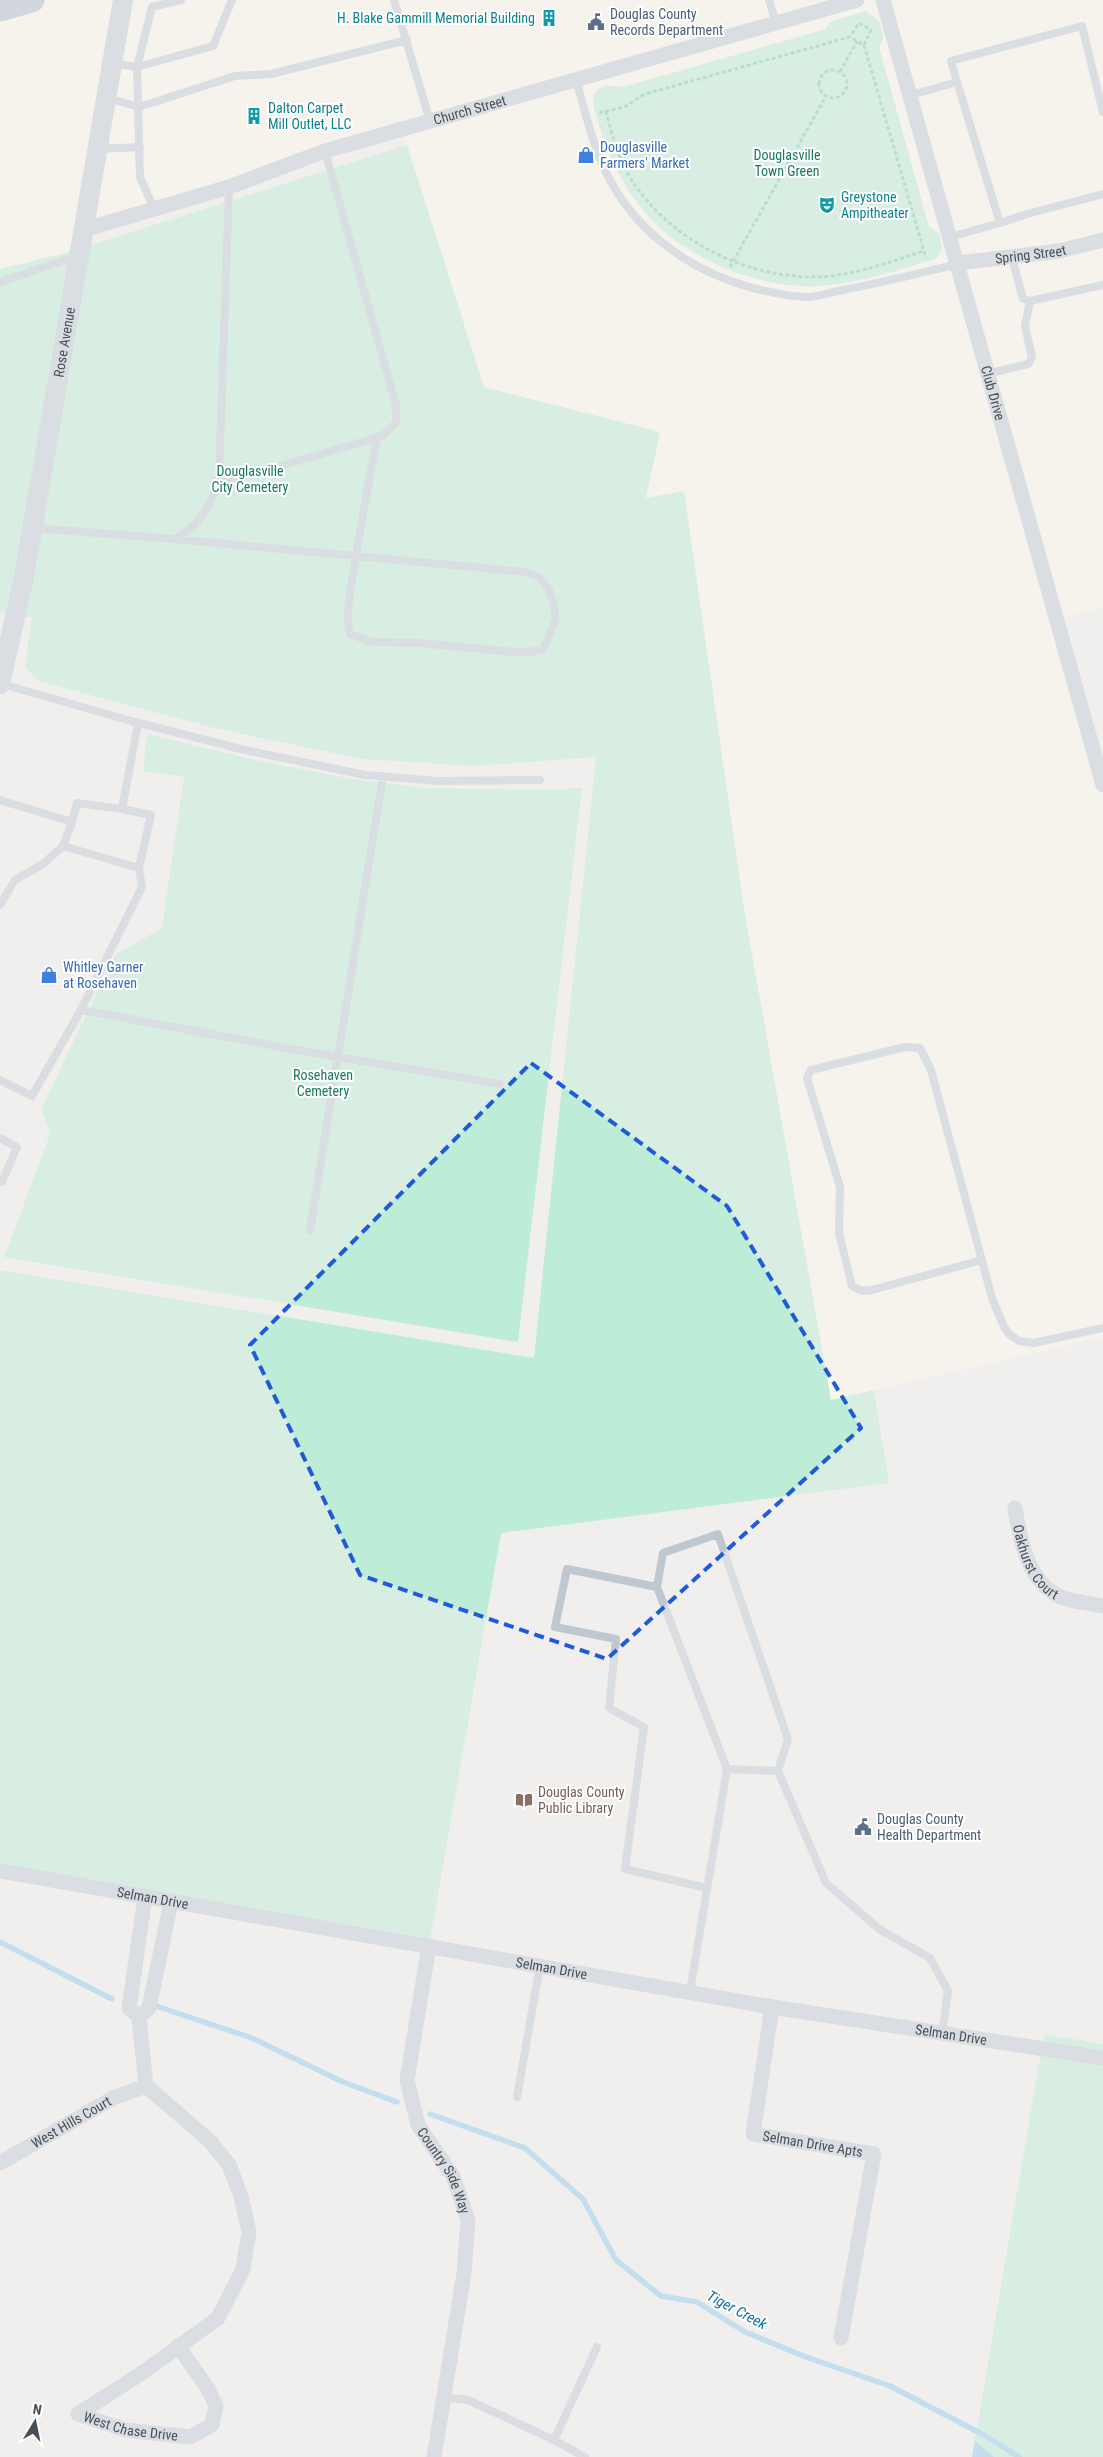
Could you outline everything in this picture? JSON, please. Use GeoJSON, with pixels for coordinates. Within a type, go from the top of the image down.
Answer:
{"type":"FeatureCollection","features":[{"type":"Feature","properties":{"kind":"main road"},"geometry":{"type":"LineString","coordinates":[[0,9],[32,0]]}},
{"type":"Feature","properties":{"kind":"street","name":"Rose Avenue"},"geometry":{"type":"LineString","coordinates":[[0,684],[33,528],[86,229],[123,0]]}},
{"type":"Feature","properties":{"kind":"street","name":"Church Street"},"geometry":{"type":"LineString","coordinates":[[86,229],[229,187],[325,151],[857,0]]}},
{"type":"Feature","properties":{"kind":"street","name":"Club Drive"},"geometry":{"type":"LineString","coordinates":[[883,0],[959,264],[987,374],[1103,785]]}},
{"type":"Feature","properties":{"kind":"street","name":"Spring Street"},"geometry":{"type":"LineString","coordinates":[[959,264],[1059,251],[1103,240]]}},
{"type":"Feature","properties":{"kind":"street","name":"Oakhurst Court"},"geometry":{"type":"LineString","coordinates":[[1015,1508],[1021,1545],[1042,1585],[1061,1597],[1103,1606]]}},
{"type":"Feature","properties":{"kind":"street","name":"Selman Drive"},"geometry":{"type":"LineString","coordinates":[[0,1871],[772,2007],[1103,2058]]}},
{"type":"Feature","properties":{"kind":"street"},"geometry":{"type":"LineString","coordinates":[[145,1897],[129,2008],[139,2017],[146,2086]]}},
{"type":"Feature","properties":{"kind":"street"},"geometry":{"type":"LineString","coordinates":[[139,2017],[149,2008],[171,1902]]}},
{"type":"Feature","properties":{"kind":"street","name":"Country Side Way"},"geometry":{"type":"LineString","coordinates":[[429,1946],[407,2080],[418,2125],[453,2176],[468,2220],[464,2273],[434,2457]]}},
{"type":"Feature","properties":{"kind":"street","name":"Selman Drive Apts"},"geometry":{"type":"LineString","coordinates":[[772,2007],[753,2134],[874,2154],[841,2338]]}},
{"type":"Feature","properties":{"kind":"street","name":"West Hills Court"},"geometry":{"type":"LineString","coordinates":[[0,2164],[113,2098],[146,2086]]}},
{"type":"Feature","properties":{"kind":"street","name":"West Chase Drive"},"geometry":{"type":"LineString","coordinates":[[146,2086],[210,2141],[229,2165],[241,2196],[249,2232],[243,2269],[218,2318],[178,2346],[142,2372],[78,2414],[126,2430],[190,2437],[212,2425],[216,2406],[206,2386],[178,2346]]}},
{"type":"Feature","properties":{"kind":"lane"},"geometry":{"type":"LineString","coordinates":[[154,209],[140,177],[137,67],[152,7],[181,0]]}},
{"type":"Feature","properties":{"kind":"lane"},"geometry":{"type":"LineString","coordinates":[[113,63],[137,67],[213,46],[232,0]]}},
{"type":"Feature","properties":{"kind":"lane"},"geometry":{"type":"LineString","coordinates":[[394,0],[430,121]]}},
{"type":"Feature","properties":{"kind":"lane"},"geometry":{"type":"LineString","coordinates":[[769,0],[776,23]]}},
{"type":"Feature","properties":{"kind":"lane"},"geometry":{"type":"LineString","coordinates":[[1000,223],[951,61],[1082,26],[1103,112]]}},
{"type":"Feature","properties":{"kind":"lane"},"geometry":{"type":"LineString","coordinates":[[107,98],[139,107],[235,76],[271,74],[407,40]]}},
{"type":"Feature","properties":{"kind":"lane"},"geometry":{"type":"LineString","coordinates":[[576,80],[596,148],[609,178],[625,206],[676,254],[706,272],[747,287],[776,294],[806,297],[878,284],[959,264]]}},
{"type":"Feature","properties":{"kind":"lane"},"geometry":{"type":"LineString","coordinates":[[911,96],[957,82]]}},
{"type":"Feature","properties":{"kind":"lane"},"geometry":{"type":"LineString","coordinates":[[99,149],[140,147]]}},
{"type":"Feature","properties":{"kind":"lane"},"geometry":{"type":"LineString","coordinates":[[218,482],[274,468],[382,436],[396,423],[396,405],[354,262],[325,151]]}},
{"type":"Feature","properties":{"kind":"lane"},"geometry":{"type":"LineString","coordinates":[[173,539],[186,534],[199,518],[214,496],[218,482],[229,187]]}},
{"type":"Feature","properties":{"kind":"lane"},"geometry":{"type":"LineString","coordinates":[[950,237],[1103,194]]}},
{"type":"Feature","properties":{"kind":"lane"},"geometry":{"type":"LineString","coordinates":[[0,282],[81,255]]}},
{"type":"Feature","properties":{"kind":"lane"},"geometry":{"type":"LineString","coordinates":[[1012,258],[1023,299],[1030,301],[1103,285]]}},
{"type":"Feature","properties":{"kind":"lane"},"geometry":{"type":"LineString","coordinates":[[987,374],[1028,364],[1032,357],[1025,326],[1030,301]]}},
{"type":"Feature","properties":{"kind":"lane"},"geometry":{"type":"LineString","coordinates":[[33,528],[173,539],[356,556],[525,572],[539,577],[549,590],[554,605],[556,620],[551,636],[543,648],[528,652],[419,643],[372,642],[358,639],[350,634],[347,623],[356,556],[377,437]]}},
{"type":"Feature","properties":{"kind":"lane"},"geometry":{"type":"LineString","coordinates":[[0,684],[138,723],[244,750],[365,775],[437,781],[540,780]]}},
{"type":"Feature","properties":{"kind":"lane"},"geometry":{"type":"LineString","coordinates":[[122,810],[138,723]]}},
{"type":"Feature","properties":{"kind":"lane"},"geometry":{"type":"LineString","coordinates":[[310,1230],[382,776]]}},
{"type":"Feature","properties":{"kind":"lane"},"geometry":{"type":"LineString","coordinates":[[0,800],[72,822]]}},
{"type":"Feature","properties":{"kind":"lane"},"geometry":{"type":"LineString","coordinates":[[0,905],[15,880],[43,864],[63,846],[77,802],[151,815],[139,868],[142,887],[82,1010],[32,1096],[0,1080]]}},
{"type":"Feature","properties":{"kind":"lane"},"geometry":{"type":"LineString","coordinates":[[63,846],[139,868]]}},
{"type":"Feature","properties":{"kind":"lane"},"geometry":{"type":"LineString","coordinates":[[82,1010],[337,1057],[500,1084]]}},
{"type":"Feature","properties":{"kind":"lane"},"geometry":{"type":"LineString","coordinates":[[982,1260],[872,1290],[862,1291],[852,1286],[839,1233],[840,1187],[835,1166],[814,1108],[807,1078],[808,1074],[816,1068],[914,1046],[924,1053],[931,1070],[973,1225],[992,1298],[1010,1335],[1019,1340],[1034,1343],[1103,1328]]}},
{"type":"Feature","properties":{"kind":"lane"},"geometry":{"type":"LineString","coordinates":[[0,1138],[17,1147],[2,1182],[0,1180]]}},
{"type":"Feature","properties":{"kind":"lane"},"geometry":{"type":"LineString","coordinates":[[690,1992],[727,1769],[657,1587],[663,1553],[718,1534],[788,1739],[778,1770],[826,1883],[879,1929],[930,1958],[948,1991],[942,2034]]}},
{"type":"Feature","properties":{"kind":"lane"},"geometry":{"type":"LineString","coordinates":[[657,1587],[567,1569],[555,1627],[616,1639],[609,1708],[644,1727],[625,1869],[707,1888]]}},
{"type":"Feature","properties":{"kind":"lane"},"geometry":{"type":"LineString","coordinates":[[727,1769],[778,1770]]}},
{"type":"Feature","properties":{"kind":"lane"},"geometry":{"type":"LineString","coordinates":[[517,2097],[540,1965]]}},
{"type":"Feature","properties":{"kind":"lane"},"geometry":{"type":"LineString","coordinates":[[554,2440],[598,2347]]}},
{"type":"Feature","properties":{"kind":"lane"},"geometry":{"type":"LineString","coordinates":[[444,2397],[468,2400],[554,2440],[585,2457]]}},
{"type":"Feature","properties":{"kind":"path"},"geometry":{"type":"LineString","coordinates":[[596,114],[624,107],[645,94],[850,37],[859,23],[871,30],[864,45],[926,258]]}},
{"type":"Feature","properties":{"kind":"path"},"geometry":{"type":"LineString","coordinates":[[850,37],[864,45]]}},
{"type":"Feature","properties":{"kind":"path"},"geometry":{"type":"LineString","coordinates":[[840,72],[857,41]]}},
{"type":"Feature","properties":{"kind":"path"},"geometry":{"type":"LineString","coordinates":[[826,72],[840,72],[847,82],[845,91],[835,98],[826,96],[820,88],[820,79],[826,72]]}},
{"type":"Feature","properties":{"kind":"path"},"geometry":{"type":"LineString","coordinates":[[729,268],[826,96]]}},
{"type":"Feature","properties":{"kind":"path"},"geometry":{"type":"LineString","coordinates":[[606,111],[613,138],[633,182],[659,214],[694,241],[732,261],[768,270],[816,277],[867,268],[924,251]]}},
{"type":"Feature","properties":{"kind":"highlighted area"},"geometry":{"type":"Polygon","coordinates":[[[531,1063],[727,1206],[861,1428],[607,1659],[360,1575],[250,1345],[531,1063]]]}},
{"type":"Feature","properties":{"kind":"shaded area"},"geometry":{"type":"Polygon","coordinates":[[[0,0],[1103,0],[1103,606],[1056,621],[1103,785],[1103,1337],[831,1400],[744,909],[684,492],[646,499],[660,432],[484,387],[399,119],[326,158],[86,229],[68,252],[0,269],[0,0]]]}},
{"type":"Feature","properties":{"kind":"green space","name":"Douglasville Town Green"},"geometry":{"type":"Polygon","coordinates":[[[865,11],[879,21],[884,37],[879,47],[929,227],[939,233],[942,248],[937,258],[850,282],[832,285],[799,286],[767,281],[734,272],[690,250],[661,229],[636,202],[617,170],[602,136],[593,105],[595,93],[601,88],[608,86],[623,87],[826,29],[830,22],[865,11]]]}},
{"type":"Feature","properties":{"kind":"green space","name":"Douglasville City Cemetery"},"geometry":{"type":"Polygon","coordinates":[[[407,145],[484,387],[660,432],[646,498],[684,491],[744,909],[831,1400],[874,1390],[889,1483],[501,1533],[429,1946],[0,1868],[0,1270],[534,1358],[596,757],[473,766],[362,759],[214,728],[38,681],[25,667],[32,618],[0,611],[0,269],[68,252],[407,145]]]}},
{"type":"Feature","properties":{"kind":"green space","name":"Rosehaven Cemetery"},"geometry":{"type":"Polygon","coordinates":[[[147,734],[256,760],[352,779],[425,788],[544,790],[582,788],[518,1342],[4,1257],[50,1134],[41,1109],[115,955],[162,928],[184,777],[143,771],[147,734]]]}},
{"type":"Feature","properties":{"kind":"green space"},"geometry":{"type":"Polygon","coordinates":[[[1044,2034],[1103,2044],[1103,2457],[972,2457],[1044,2034]]]}},
{"type":"Feature","properties":{"kind":"water"},"geometry":{"type":"Polygon","coordinates":[[[975,2441],[992,2455],[994,2457],[972,2457],[975,2441]]]}},
{"type":"Feature","properties":{"kind":"waterway"},"geometry":{"type":"LineString","coordinates":[[0,1942],[112,1999]]}},
{"type":"Feature","properties":{"kind":"waterway"},"geometry":{"type":"LineString","coordinates":[[156,2006],[252,2038],[343,2082],[397,2102]]}},
{"type":"Feature","properties":{"kind":"waterway","name":"Tiger Creek"},"geometry":{"type":"LineString","coordinates":[[430,2114],[525,2148],[583,2199],[616,2260],[661,2296],[697,2302],[745,2332],[806,2357],[890,2386],[984,2435],[1019,2457]]}},
{"type":"Feature","properties":{"kind":"place","name":"H. Blake Gammill Memorial Building"},"geometry":{"type":"Point","coordinates":[549,18]}},
{"type":"Feature","properties":{"kind":"place","name":"Douglas County Records Department"},"geometry":{"type":"Point","coordinates":[596,22]}},
{"type":"Feature","properties":{"kind":"place","name":"Dalton Carpet Mill Outlet, LLC"},"geometry":{"type":"Point","coordinates":[254,116]}},
{"type":"Feature","properties":{"kind":"place","name":"Douglasville Farmers' Market"},"geometry":{"type":"Point","coordinates":[586,155]}},
{"type":"Feature","properties":{"kind":"place","name":"Greystone Ampitheater"},"geometry":{"type":"Point","coordinates":[827,205]}},
{"type":"Feature","properties":{"kind":"place","name":"Whitley Garner at Rosehaven"},"geometry":{"type":"Point","coordinates":[49,975]}},
{"type":"Feature","properties":{"kind":"place","name":"Douglas County Public Library"},"geometry":{"type":"Point","coordinates":[524,1800]}},
{"type":"Feature","properties":{"kind":"place","name":"Douglas County Health Department"},"geometry":{"type":"Point","coordinates":[863,1827]}}]}
